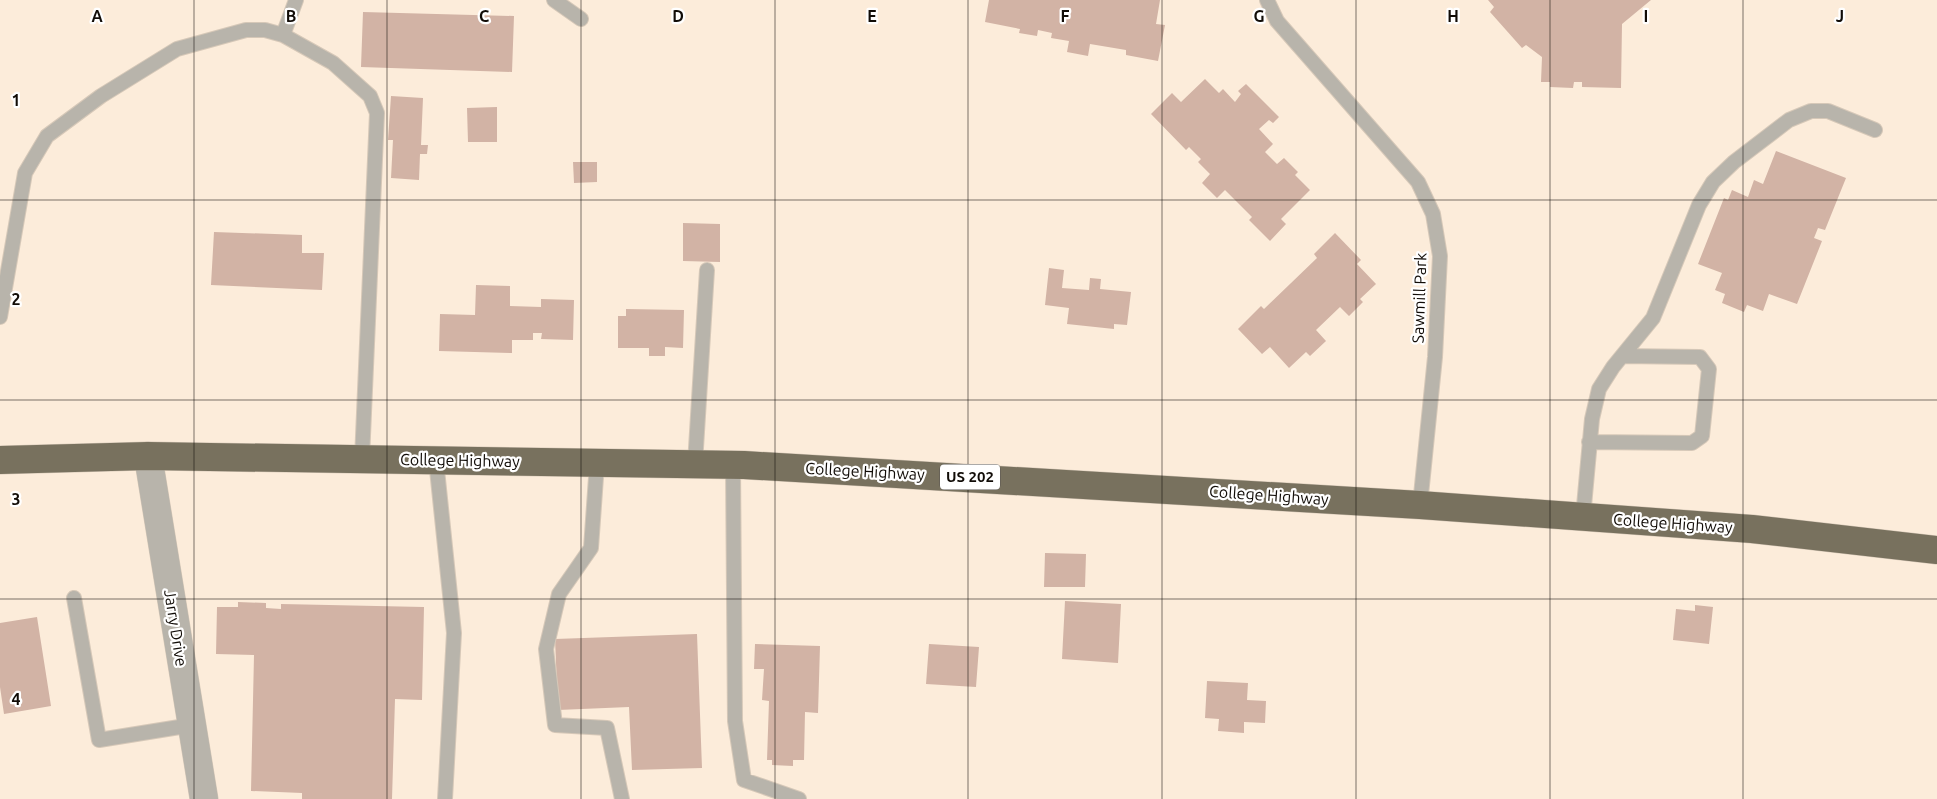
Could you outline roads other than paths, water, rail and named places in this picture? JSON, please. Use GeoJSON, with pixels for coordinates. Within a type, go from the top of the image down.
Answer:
{"type":"FeatureCollection","features":[{"type":"Feature","properties":{"kind":"highway","name":"College Highway"},"geometry":{"type":"LineString","coordinates":[[0,460],[148,456],[733,465],[1420,504],[1752,529],[1937,550]]}},
{"type":"Feature","properties":{"kind":"street","name":"Jarry Drive"},"geometry":{"type":"LineString","coordinates":[[148,456],[204,799]]}},
{"type":"Feature","properties":{"kind":"lane"},"geometry":{"type":"LineString","coordinates":[[283,35],[296,0]]}},
{"type":"Feature","properties":{"kind":"lane"},"geometry":{"type":"LineString","coordinates":[[554,0],[581,19]]}},
{"type":"Feature","properties":{"kind":"lane","name":"Sawmill Park"},"geometry":{"type":"LineString","coordinates":[[1267,0],[1276,21],[1418,182],[1433,214],[1440,256],[1435,357],[1420,504]]}},
{"type":"Feature","properties":{"kind":"lane"},"geometry":{"type":"LineString","coordinates":[[0,318],[25,173],[47,136],[101,96],[177,50],[246,30],[265,30],[283,35],[333,63],[370,96],[377,113],[362,459]]}},
{"type":"Feature","properties":{"kind":"lane"},"geometry":{"type":"LineString","coordinates":[[1583,516],[1589,442],[1599,389],[1622,356],[1653,318],[1699,205],[1713,182],[1734,162],[1789,120],[1811,111],[1828,111],[1875,130]]}},
{"type":"Feature","properties":{"kind":"lane"},"geometry":{"type":"LineString","coordinates":[[695,464],[707,270]]}},
{"type":"Feature","properties":{"kind":"lane"},"geometry":{"type":"LineString","coordinates":[[1589,442],[1692,442],[1702,436],[1709,369],[1700,357],[1622,356]]}},
{"type":"Feature","properties":{"kind":"lane"},"geometry":{"type":"LineString","coordinates":[[436,460],[454,632],[445,799]]}},
{"type":"Feature","properties":{"kind":"lane"},"geometry":{"type":"LineString","coordinates":[[597,463],[591,548],[559,594],[546,649],[555,725],[608,728],[622,799]]}},
{"type":"Feature","properties":{"kind":"lane"},"geometry":{"type":"LineString","coordinates":[[733,465],[735,721],[744,780],[799,799]]}},
{"type":"Feature","properties":{"kind":"lane"},"geometry":{"type":"LineString","coordinates":[[74,598],[99,740],[192,725]]}}]}
